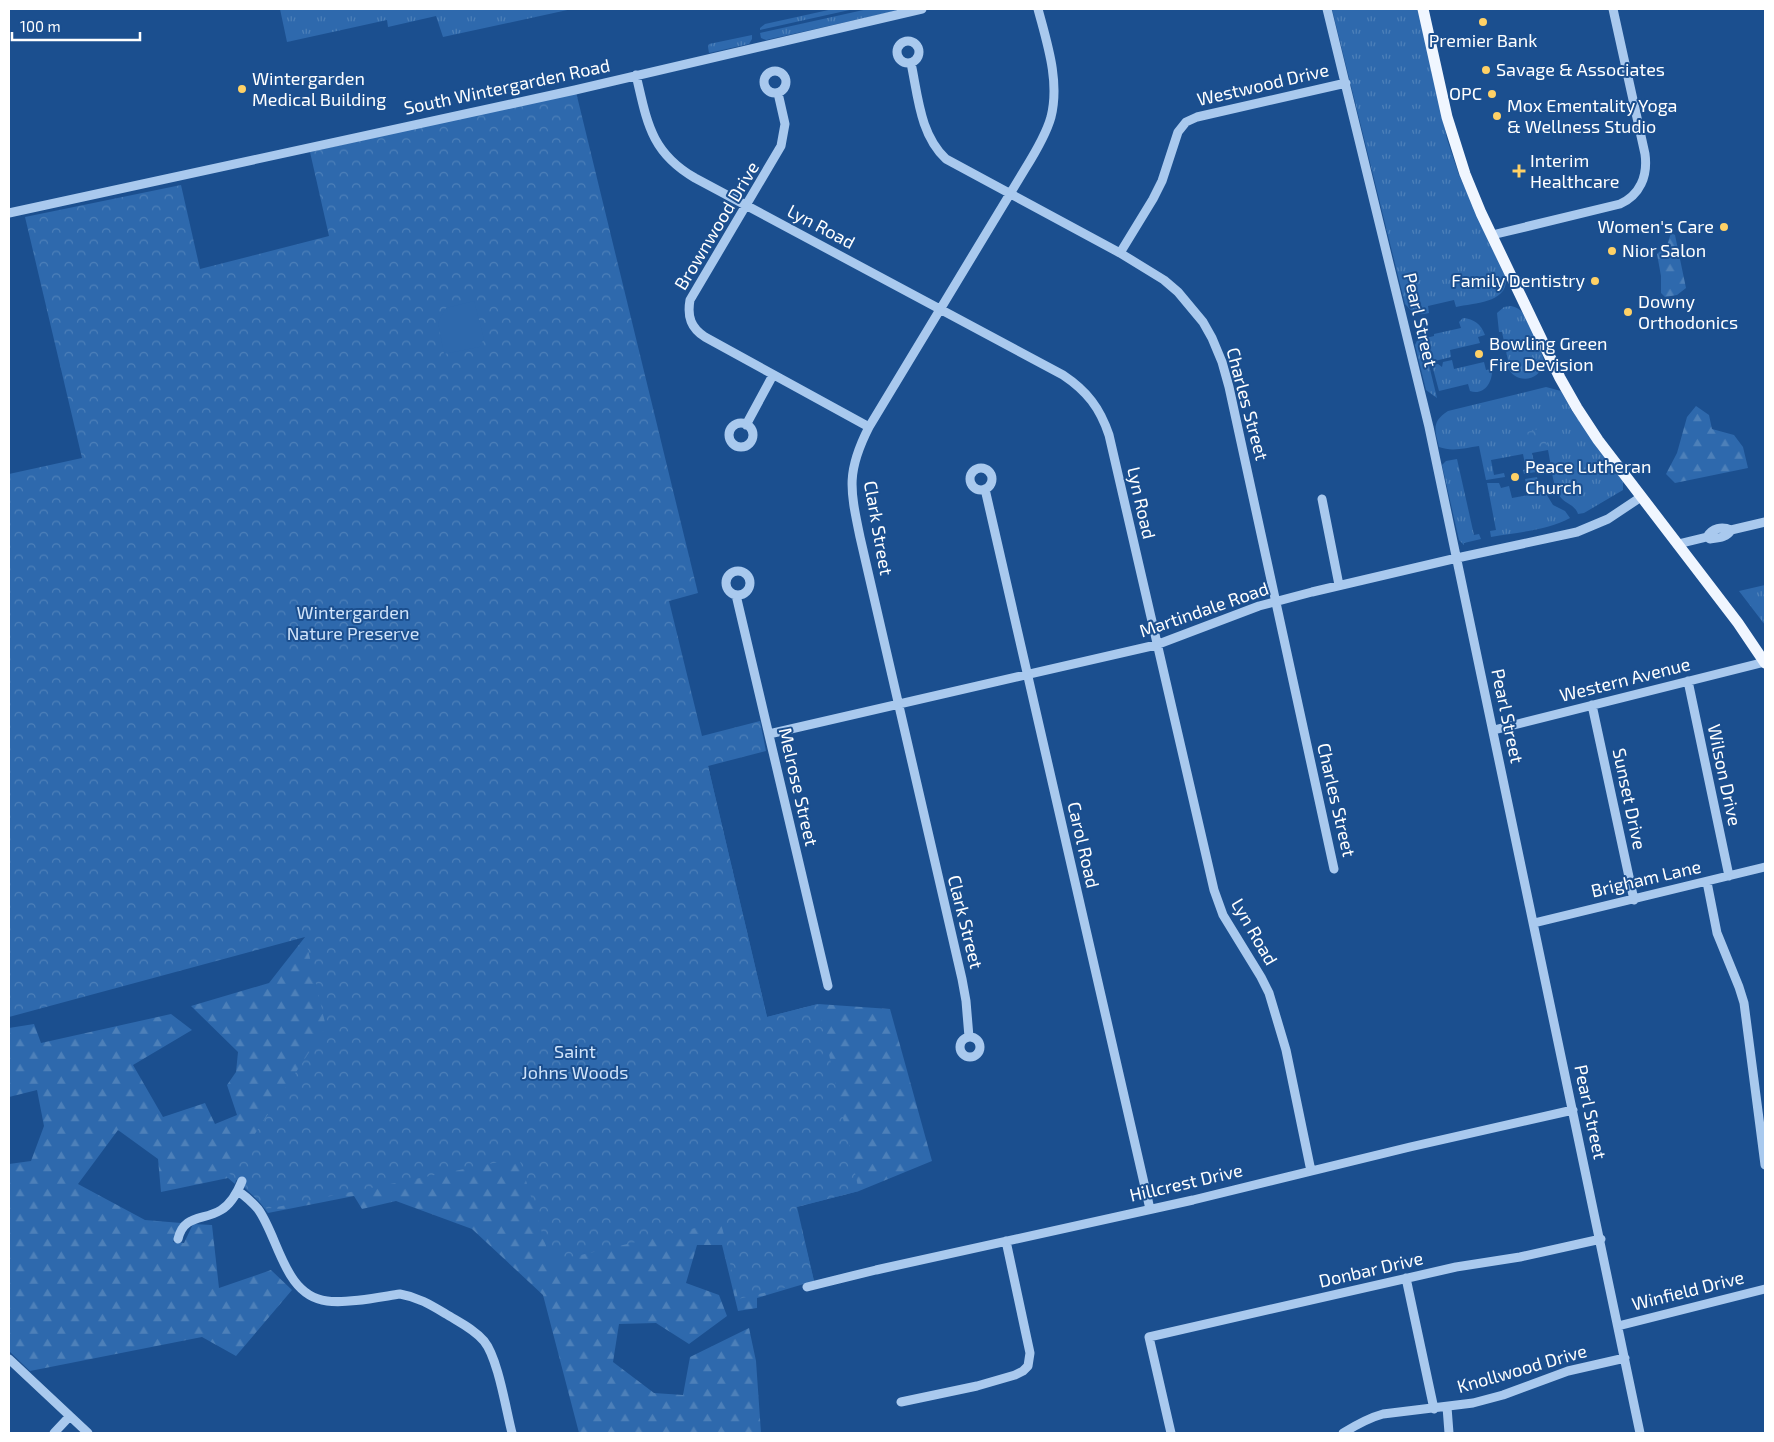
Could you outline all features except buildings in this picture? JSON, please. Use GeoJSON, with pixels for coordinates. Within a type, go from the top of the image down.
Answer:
{"type":"FeatureCollection","features":[{"type":"Feature","properties":{"kind":"main road"},"geometry":{"type":"LineString","coordinates":[[1423,9],[1447,117],[1471,189],[1560,378],[1598,440],[1738,623],[1765,662]]}},
{"type":"Feature","properties":{"kind":"street","name":"South Wintergarden Road"},"geometry":{"type":"LineString","coordinates":[[9,212],[636,75],[922,9]]}},
{"type":"Feature","properties":{"kind":"street","name":"Clark Street"},"geometry":{"type":"LineString","coordinates":[[969,1037],[962,978],[898,705],[853,503],[851,485],[854,460],[869,426],[1010,194],[1042,138],[1051,118],[1053,106],[1052,69],[1038,9]]}},
{"type":"Feature","properties":{"kind":"street","name":"Pearl Street"},"geometry":{"type":"LineString","coordinates":[[1327,9],[1429,427],[1458,558],[1640,1433]]}},
{"type":"Feature","properties":{"kind":"street"},"geometry":{"type":"LineString","coordinates":[[1492,235],[1620,204],[1630,198],[1642,184],[1646,160],[1613,9]]}},
{"type":"Feature","properties":{"kind":"street","name":"Charles Street"},"geometry":{"type":"LineString","coordinates":[[911,63],[923,120],[937,150],[956,166],[1148,269],[1178,292],[1203,322],[1212,338],[1222,362],[1229,387],[1334,869]]}},
{"type":"Feature","properties":{"kind":"street","name":"Lyn Road"},"geometry":{"type":"LineString","coordinates":[[636,75],[652,136],[667,156],[692,176],[1069,379],[1084,391],[1100,411],[1109,435],[1214,890],[1223,915],[1269,993],[1286,1050],[1311,1170]]}},
{"type":"Feature","properties":{"kind":"street","name":"Westwood Drive"},"geometry":{"type":"LineString","coordinates":[[1120,253],[1153,198],[1169,162],[1178,132],[1186,122],[1197,116],[1346,83]]}},
{"type":"Feature","properties":{"kind":"street","name":"Brownwood Drive"},"geometry":{"type":"LineString","coordinates":[[778,92],[784,119],[783,140],[777,156],[690,300],[688,316],[693,328],[698,332],[869,426]]}},
{"type":"Feature","properties":{"kind":"street"},"geometry":{"type":"LineString","coordinates":[[746,425],[773,374]]}},
{"type":"Feature","properties":{"kind":"street","name":"Carol Road"},"geometry":{"type":"LineString","coordinates":[[985,489],[1150,1209]]}},
{"type":"Feature","properties":{"kind":"street","name":"Martindale Road"},"geometry":{"type":"LineString","coordinates":[[769,734],[1156,645],[1259,606],[1339,585],[1577,532],[1608,519],[1641,497]]}},
{"type":"Feature","properties":{"kind":"street"},"geometry":{"type":"LineString","coordinates":[[1322,499],[1339,585]]}},
{"type":"Feature","properties":{"kind":"street"},"geometry":{"type":"LineString","coordinates":[[1678,544],[1708,537],[1710,539],[1722,538],[1729,534],[1731,530],[1765,522]]}},
{"type":"Feature","properties":{"kind":"street","name":"Melrose Street"},"geometry":{"type":"LineString","coordinates":[[736,595],[828,986]]}},
{"type":"Feature","properties":{"kind":"street","name":"Western Avenue"},"geometry":{"type":"LineString","coordinates":[[1494,730],[1765,662]]}},
{"type":"Feature","properties":{"kind":"street","name":"Wilson Drive"},"geometry":{"type":"LineString","coordinates":[[1688,681],[1729,876]]}},
{"type":"Feature","properties":{"kind":"street","name":"Sunset Drive"},"geometry":{"type":"LineString","coordinates":[[1592,705],[1634,900]]}},
{"type":"Feature","properties":{"kind":"street","name":"Brigham Lane"},"geometry":{"type":"LineString","coordinates":[[1534,923],[1765,867]]}},
{"type":"Feature","properties":{"kind":"street"},"geometry":{"type":"LineString","coordinates":[[1707,882],[1717,933],[1744,1003],[1765,1165]]}},
{"type":"Feature","properties":{"kind":"street","name":"Hillcrest Drive"},"geometry":{"type":"LineString","coordinates":[[807,1287],[1573,1110]]}},
{"type":"Feature","properties":{"kind":"street"},"geometry":{"type":"LineString","coordinates":[[178,1239],[182,1229],[193,1219],[208,1216],[226,1207],[238,1191],[242,1181]]}},
{"type":"Feature","properties":{"kind":"street"},"geometry":{"type":"LineString","coordinates":[[238,1191],[258,1210],[287,1269],[307,1294],[320,1300],[334,1302],[400,1294],[410,1296],[429,1304],[468,1326],[479,1335],[488,1346],[494,1358],[512,1433]]}},
{"type":"Feature","properties":{"kind":"street","name":"Donbar Drive"},"geometry":{"type":"LineString","coordinates":[[1171,1433],[1149,1337],[1456,1267],[1520,1257],[1600,1240]]}},
{"type":"Feature","properties":{"kind":"street"},"geometry":{"type":"LineString","coordinates":[[901,1402],[1015,1375],[1028,1366],[1030,1353],[1006,1242]]}},
{"type":"Feature","properties":{"kind":"street"},"geometry":{"type":"LineString","coordinates":[[1406,1278],[1434,1409]]}},
{"type":"Feature","properties":{"kind":"street","name":"Winfield Drive"},"geometry":{"type":"LineString","coordinates":[[1618,1326],[1765,1289]]}},
{"type":"Feature","properties":{"kind":"street","name":"Knollwood Drive"},"geometry":{"type":"LineString","coordinates":[[1343,1433],[1359,1422],[1383,1414],[1434,1409],[1503,1396],[1550,1377],[1625,1358]]}},
{"type":"Feature","properties":{"kind":"street"},"geometry":{"type":"LineString","coordinates":[[9,1359],[88,1433]]}},
{"type":"Feature","properties":{"kind":"street"},"geometry":{"type":"LineString","coordinates":[[1447,1407],[1449,1433]]}},
{"type":"Feature","properties":{"kind":"street"},"geometry":{"type":"LineString","coordinates":[[54,1433],[70,1417]]}},
{"type":"Feature","properties":{"kind":"green space"},"geometry":{"type":"Polygon","coordinates":[[[280,9],[572,9],[443,37],[436,16],[388,27],[387,20],[287,42],[280,9]]]}},
{"type":"Feature","properties":{"kind":"green space"},"geometry":{"type":"Polygon","coordinates":[[[833,9],[854,9],[760,30],[765,24],[833,9]]]}},
{"type":"Feature","properties":{"kind":"green space"},"geometry":{"type":"Polygon","coordinates":[[[868,9],[904,9],[766,40],[761,38],[760,33],[868,9]]]}},
{"type":"Feature","properties":{"kind":"green space"},"geometry":{"type":"Polygon","coordinates":[[[1332,9],[1418,9],[1447,139],[1459,175],[1506,278],[1502,293],[1496,297],[1481,303],[1456,307],[1454,300],[1428,306],[1429,313],[1421,314],[1413,312],[1405,304],[1332,9]]]}},
{"type":"Feature","properties":{"kind":"green space"},"geometry":{"type":"Polygon","coordinates":[[[752,35],[749,44],[709,53],[709,44],[752,35]]]}},
{"type":"Feature","properties":{"kind":"green space","name":"Wintergarden Nature Preserve"},"geometry":{"type":"Polygon","coordinates":[[[576,92],[698,593],[669,601],[702,736],[760,721],[766,751],[708,766],[767,1017],[818,1004],[859,1191],[796,1207],[814,1281],[738,1299],[721,1222],[551,1262],[519,1158],[267,1209],[229,1173],[326,1027],[305,937],[9,1017],[9,474],[82,458],[25,217],[181,185],[200,269],[329,236],[310,152],[576,92]]]}},
{"type":"Feature","properties":{"kind":"green space"},"geometry":{"type":"Polygon","coordinates":[[[1671,233],[1675,235],[1686,288],[1677,295],[1665,297],[1661,293],[1661,276],[1657,254],[1667,245],[1671,233]]]}},
{"type":"Feature","properties":{"kind":"green space"},"geometry":{"type":"Polygon","coordinates":[[[474,301],[484,339],[479,347],[444,354],[438,322],[446,308],[474,301]]]}},
{"type":"Feature","properties":{"kind":"green space"},"geometry":{"type":"Polygon","coordinates":[[[1511,306],[1519,309],[1524,314],[1544,359],[1541,370],[1526,379],[1515,376],[1510,372],[1507,366],[1509,365],[1502,332],[1499,332],[1497,313],[1504,307],[1511,306]]]}},
{"type":"Feature","properties":{"kind":"green space"},"geometry":{"type":"Polygon","coordinates":[[[1463,318],[1474,321],[1479,325],[1485,335],[1478,337],[1480,343],[1450,350],[1451,357],[1431,362],[1426,338],[1434,336],[1434,334],[1461,328],[1459,322],[1463,318]]]}},
{"type":"Feature","properties":{"kind":"green space"},"geometry":{"type":"Polygon","coordinates":[[[1421,332],[1437,398],[1426,390],[1415,345],[1421,332]]]}},
{"type":"Feature","properties":{"kind":"green space"},"geometry":{"type":"Polygon","coordinates":[[[1452,360],[1454,369],[1484,362],[1486,370],[1492,369],[1491,379],[1487,387],[1479,392],[1475,392],[1470,391],[1468,384],[1439,391],[1432,365],[1438,364],[1442,367],[1443,362],[1452,360]]]}},
{"type":"Feature","properties":{"kind":"green space"},"geometry":{"type":"Polygon","coordinates":[[[1546,387],[1561,391],[1572,411],[1623,482],[1623,490],[1584,513],[1578,514],[1559,495],[1553,479],[1548,450],[1532,453],[1536,472],[1524,474],[1523,470],[1526,469],[1523,454],[1491,460],[1494,475],[1504,473],[1505,477],[1486,480],[1479,446],[1464,449],[1439,447],[1436,436],[1437,423],[1448,411],[1546,387]]]}},
{"type":"Feature","properties":{"kind":"green space"},"geometry":{"type":"Polygon","coordinates":[[[1696,406],[1709,415],[1712,429],[1734,435],[1743,447],[1748,468],[1675,483],[1666,474],[1677,453],[1687,417],[1696,406]]]}},
{"type":"Feature","properties":{"kind":"green space"},"geometry":{"type":"Polygon","coordinates":[[[1542,428],[1547,445],[1532,450],[1527,432],[1542,428]]]}},
{"type":"Feature","properties":{"kind":"green space"},"geometry":{"type":"Polygon","coordinates":[[[1457,459],[1474,535],[1479,534],[1481,539],[1464,543],[1464,545],[1459,540],[1442,465],[1446,461],[1457,459]]]}},
{"type":"Feature","properties":{"kind":"green space"},"geometry":{"type":"Polygon","coordinates":[[[1537,477],[1540,492],[1545,492],[1553,505],[1565,511],[1570,518],[1551,526],[1491,537],[1490,531],[1496,530],[1487,483],[1499,483],[1501,488],[1509,486],[1512,498],[1529,495],[1525,479],[1537,477]]]}},
{"type":"Feature","properties":{"kind":"green space"},"geometry":{"type":"Polygon","coordinates":[[[1765,585],[1765,625],[1739,591],[1765,585]]]}},
{"type":"Feature","properties":{"kind":"green space","name":"Saint Johns Woods"},"geometry":{"type":"Polygon","coordinates":[[[708,766],[767,1017],[818,1004],[890,1009],[932,1161],[859,1191],[797,1207],[814,1281],[757,1298],[757,1308],[738,1311],[722,1245],[697,1245],[686,1283],[719,1295],[727,1316],[689,1344],[656,1323],[619,1324],[613,1362],[654,1393],[683,1395],[690,1357],[749,1328],[756,1361],[761,1433],[579,1433],[543,1295],[472,1229],[396,1201],[362,1209],[354,1196],[268,1213],[238,1174],[235,1184],[228,1178],[161,1192],[158,1159],[118,1130],[78,1184],[145,1220],[181,1223],[173,1242],[184,1243],[193,1224],[212,1225],[219,1288],[271,1270],[292,1290],[236,1356],[202,1337],[30,1371],[9,1351],[9,1164],[31,1161],[44,1126],[37,1090],[9,1097],[9,1028],[34,1024],[41,1043],[171,1014],[192,1030],[133,1065],[163,1117],[205,1103],[215,1124],[237,1115],[227,1085],[236,1072],[238,1052],[191,1006],[269,983],[305,937],[708,766]]]}},
{"type":"Feature","properties":{"kind":"place","name":"Premier Bank"},"geometry":{"type":"Point","coordinates":[1483,22]}},
{"type":"Feature","properties":{"kind":"place","name":"Savage & Associates"},"geometry":{"type":"Point","coordinates":[1486,70]}},
{"type":"Feature","properties":{"kind":"place","name":"Wintergarden Medical Building"},"geometry":{"type":"Point","coordinates":[242,89]}},
{"type":"Feature","properties":{"kind":"place","name":"OPC"},"geometry":{"type":"Point","coordinates":[1492,94]}},
{"type":"Feature","properties":{"kind":"place","name":"Mox Ementality Yoga & Wellness Studio"},"geometry":{"type":"Point","coordinates":[1497,116]}},
{"type":"Feature","properties":{"kind":"place","name":"Interim Healthcare"},"geometry":{"type":"Point","coordinates":[1519,171]}},
{"type":"Feature","properties":{"kind":"place","name":"Women's Care"},"geometry":{"type":"Point","coordinates":[1724,227]}},
{"type":"Feature","properties":{"kind":"place","name":"Nior Salon"},"geometry":{"type":"Point","coordinates":[1612,251]}},
{"type":"Feature","properties":{"kind":"place","name":"Family Dentistry"},"geometry":{"type":"Point","coordinates":[1595,281]}},
{"type":"Feature","properties":{"kind":"place","name":"Downy Orthodonics"},"geometry":{"type":"Point","coordinates":[1628,312]}},
{"type":"Feature","properties":{"kind":"place","name":"Bowling Green Fire Devision"},"geometry":{"type":"Point","coordinates":[1479,354]}},
{"type":"Feature","properties":{"kind":"place","name":"Peace Lutheran Church"},"geometry":{"type":"Point","coordinates":[1515,477]}}]}
